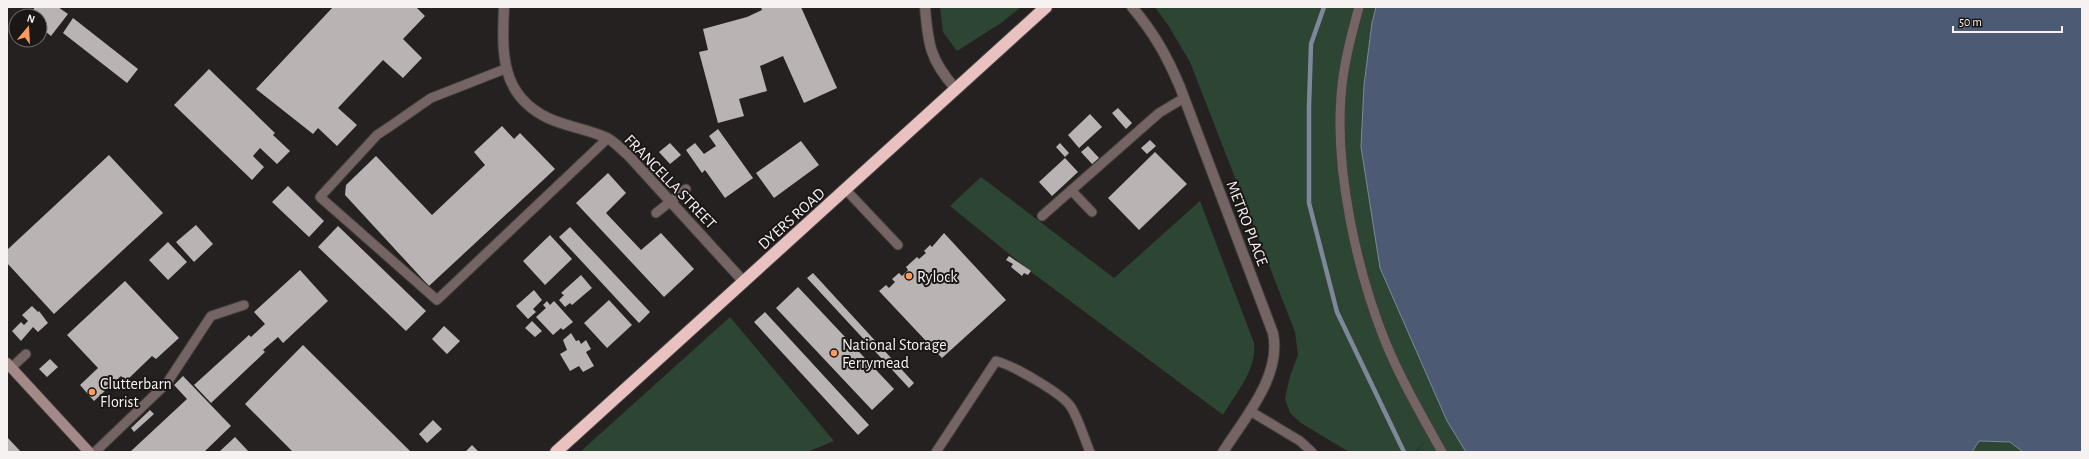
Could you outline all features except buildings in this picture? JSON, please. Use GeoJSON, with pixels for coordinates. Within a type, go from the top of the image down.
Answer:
{"type":"FeatureCollection","features":[{"type":"Feature","properties":{"kind":"highway","name":"DYERS ROAD"},"geometry":{"type":"LineString","coordinates":[[556,452],[846,190],[955,88],[1046,7]]}},
{"type":"Feature","properties":{"kind":"street","name":"FRANCELLA STREET"},"geometry":{"type":"LineString","coordinates":[[504,7],[506,69],[514,90],[529,106],[548,118],[608,138],[628,155],[744,282]]}},
{"type":"Feature","properties":{"kind":"street"},"geometry":{"type":"LineString","coordinates":[[925,7],[932,54],[939,69],[955,88]]}},
{"type":"Feature","properties":{"kind":"street","name":"METRO PLACE"},"geometry":{"type":"LineString","coordinates":[[1132,7],[1147,25],[1166,54],[1273,333],[1276,346],[1272,368],[1250,411],[1223,452]]}},
{"type":"Feature","properties":{"kind":"street"},"geometry":{"type":"LineString","coordinates":[[9,365],[88,452]]}},
{"type":"Feature","properties":{"kind":"lane"},"geometry":{"type":"LineString","coordinates":[[1359,7],[1352,35],[1341,95],[1341,140],[1350,218],[1364,278],[1385,341],[1414,401],[1442,452]]}},
{"type":"Feature","properties":{"kind":"lane"},"geometry":{"type":"LineString","coordinates":[[506,69],[431,98],[398,120],[377,135],[320,197],[437,300],[608,138]]}},
{"type":"Feature","properties":{"kind":"lane"},"geometry":{"type":"LineString","coordinates":[[1042,216],[1159,113],[1184,98]]}},
{"type":"Feature","properties":{"kind":"lane"},"geometry":{"type":"LineString","coordinates":[[656,213],[686,189]]}},
{"type":"Feature","properties":{"kind":"lane"},"geometry":{"type":"LineString","coordinates":[[846,190],[898,245]]}},
{"type":"Feature","properties":{"kind":"lane"},"geometry":{"type":"LineString","coordinates":[[1071,190],[1092,212]]}},
{"type":"Feature","properties":{"kind":"lane"},"geometry":{"type":"LineString","coordinates":[[95,452],[167,383],[211,316],[244,305]]}},
{"type":"Feature","properties":{"kind":"lane"},"geometry":{"type":"LineString","coordinates":[[9,365],[26,354]]}},
{"type":"Feature","properties":{"kind":"lane"},"geometry":{"type":"LineString","coordinates":[[936,452],[996,360],[1007,364],[1044,386],[1071,406],[1090,452]]}},
{"type":"Feature","properties":{"kind":"lane"},"geometry":{"type":"LineString","coordinates":[[1250,411],[1300,441],[1312,452]]}},
{"type":"Feature","properties":{"kind":"green space"},"geometry":{"type":"Polygon","coordinates":[[[940,7],[1021,7],[1001,23],[957,51],[943,32],[940,7]]]}},
{"type":"Feature","properties":{"kind":"green space"},"geometry":{"type":"Polygon","coordinates":[[[1155,7],[1376,7],[1372,23],[1361,147],[1380,268],[1447,421],[1466,452],[1416,452],[1428,439],[1415,452],[1349,452],[1301,423],[1290,413],[1285,399],[1290,376],[1298,355],[1295,332],[1190,62],[1168,25],[1155,7]]]}},
{"type":"Feature","properties":{"kind":"green space"},"geometry":{"type":"Polygon","coordinates":[[[981,177],[1114,278],[1200,201],[1254,343],[1254,353],[1249,372],[1223,415],[1034,274],[950,206],[981,177]]]}},
{"type":"Feature","properties":{"kind":"green space"},"geometry":{"type":"Polygon","coordinates":[[[730,317],[834,441],[807,452],[580,452],[730,317]]]}},
{"type":"Feature","properties":{"kind":"green space"},"geometry":{"type":"Polygon","coordinates":[[[1979,441],[2010,442],[2023,452],[1972,452],[1979,441]]]}},
{"type":"Feature","properties":{"kind":"water"},"geometry":{"type":"Polygon","coordinates":[[[1376,7],[2082,7],[2082,452],[2023,452],[2010,442],[1979,441],[1972,452],[1466,452],[1447,421],[1380,268],[1361,147],[1364,85],[1372,23],[1376,7]]]}},
{"type":"Feature","properties":{"kind":"waterway"},"geometry":{"type":"LineString","coordinates":[[1324,7],[1311,44],[1309,107],[1309,203],[1337,312],[1404,452]]}},
{"type":"Feature","properties":{"kind":"place","name":"Rylock"},"geometry":{"type":"Point","coordinates":[909,276]}},
{"type":"Feature","properties":{"kind":"place","name":"National Storage Ferrymead"},"geometry":{"type":"Point","coordinates":[834,353]}},
{"type":"Feature","properties":{"kind":"place","name":"Clutterbarn Florist"},"geometry":{"type":"Point","coordinates":[92,392]}}]}
